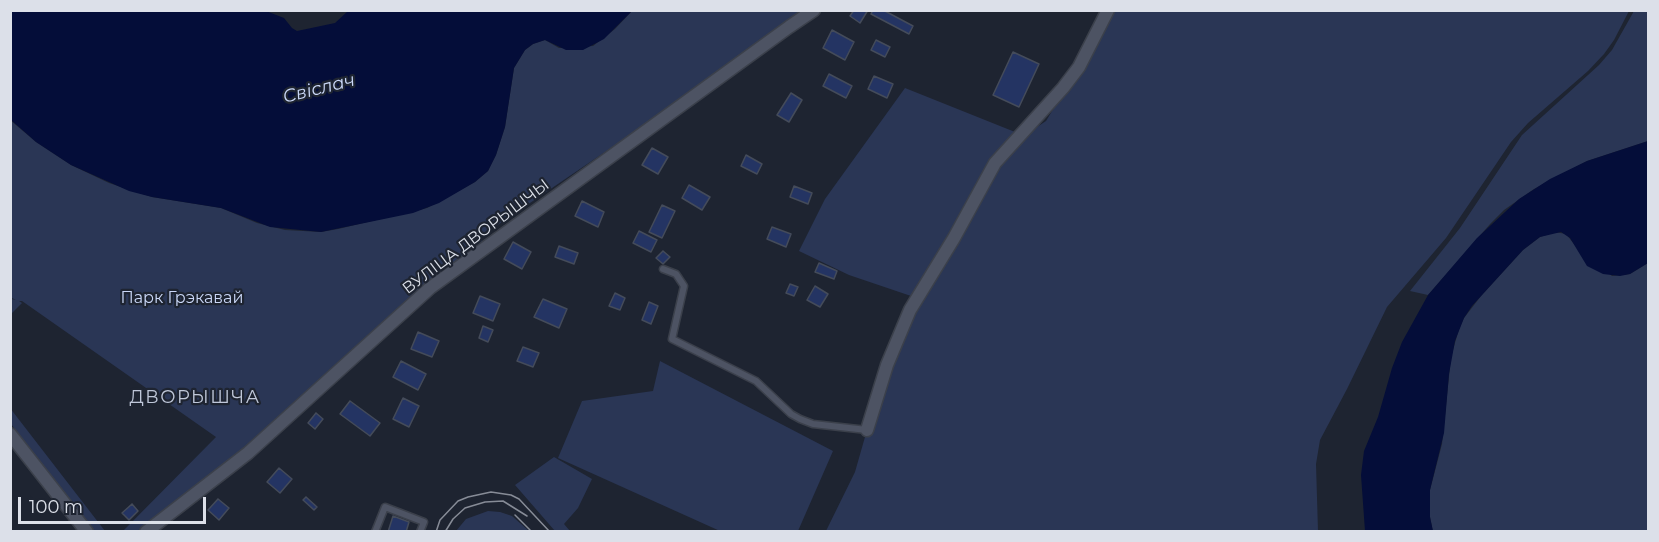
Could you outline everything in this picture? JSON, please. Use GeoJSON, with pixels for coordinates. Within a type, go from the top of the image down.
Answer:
{"type":"FeatureCollection","features":[{"type":"Feature","properties":{"kind":"street","name":"ВУЛІЦА ДВОРЫШЧЫ"},"geometry":{"type":"LineString","coordinates":[[146,531],[248,453],[430,288],[814,10]]}},
{"type":"Feature","properties":{"kind":"street"},"geometry":{"type":"LineString","coordinates":[[867,430],[887,365],[910,310],[954,238],[995,163],[1079,67],[1108,10]]}},
{"type":"Feature","properties":{"kind":"street"},"geometry":{"type":"LineString","coordinates":[[10,434],[87,531]]}},
{"type":"Feature","properties":{"kind":"lane"},"geometry":{"type":"LineString","coordinates":[[663,269],[676,274],[684,286],[672,339],[756,381],[791,414],[800,419],[813,424],[867,430]]}},
{"type":"Feature","properties":{"kind":"lane"},"geometry":{"type":"LineString","coordinates":[[375,531],[385,507],[424,522],[420,531]]}},
{"type":"Feature","properties":{"kind":"green space","name":"Парк Грэкавай"},"geometry":{"type":"Polygon","coordinates":[[[632,11],[800,11],[699,88],[480,237],[484,244],[246,451],[139,531],[123,531],[216,437],[22,301],[19,301],[22,303],[11,314],[11,299],[16,300],[10,297],[10,120],[36,142],[71,165],[109,183],[152,197],[221,208],[257,223],[285,230],[321,232],[427,208],[475,182],[488,171],[496,155],[505,127],[514,68],[525,50],[545,40],[559,48],[593,46],[615,29],[632,11]]]}},
{"type":"Feature","properties":{"kind":"green space"},"geometry":{"type":"Polygon","coordinates":[[[1109,11],[1629,11],[1604,54],[1588,71],[1528,123],[1511,142],[1446,238],[1387,307],[1320,440],[1316,464],[1318,531],[826,531],[855,472],[893,356],[942,257],[911,296],[849,275],[799,251],[825,199],[905,88],[1020,134],[1016,141],[1046,121],[1092,45],[1109,11]]]}},
{"type":"Feature","properties":{"kind":"green space"},"geometry":{"type":"Polygon","coordinates":[[[1634,11],[1648,11],[1648,141],[1587,161],[1534,189],[1504,210],[1491,223],[1428,295],[1410,291],[1460,228],[1522,135],[1599,65],[1612,50],[1634,11]]]}},
{"type":"Feature","properties":{"kind":"green space"},"geometry":{"type":"Polygon","coordinates":[[[1555,232],[1566,234],[1574,244],[1612,276],[1630,274],[1648,263],[1648,531],[1433,532],[1430,517],[1430,490],[1442,444],[1451,357],[1459,329],[1464,318],[1481,296],[1523,250],[1540,237],[1555,232]]]}},
{"type":"Feature","properties":{"kind":"green space"},"geometry":{"type":"Polygon","coordinates":[[[660,361],[833,451],[798,531],[720,531],[558,458],[582,401],[653,391],[660,361]]]}},
{"type":"Feature","properties":{"kind":"green space"},"geometry":{"type":"Polygon","coordinates":[[[10,408],[105,531],[93,531],[11,424],[10,408]]]}},
{"type":"Feature","properties":{"kind":"green space"},"geometry":{"type":"Polygon","coordinates":[[[554,457],[592,479],[578,508],[564,524],[570,531],[555,531],[515,485],[554,457]]]}},
{"type":"Feature","properties":{"kind":"green space"},"geometry":{"type":"Polygon","coordinates":[[[488,511],[512,516],[529,531],[456,531],[466,519],[488,511]]]}},
{"type":"Feature","properties":{"kind":"water","name":"Свіслач"},"geometry":{"type":"Polygon","coordinates":[[[10,11],[266,11],[284,18],[297,31],[335,23],[348,11],[632,11],[604,39],[583,50],[566,50],[545,40],[525,50],[514,68],[505,127],[496,155],[488,171],[475,182],[439,203],[413,213],[321,232],[270,227],[221,208],[129,191],[71,165],[36,142],[11,120],[10,11]]]}},
{"type":"Feature","properties":{"kind":"water"},"geometry":{"type":"Polygon","coordinates":[[[1648,141],[1648,263],[1630,274],[1620,276],[1603,274],[1587,266],[1570,238],[1561,232],[1540,237],[1523,250],[1472,306],[1464,318],[1455,341],[1449,374],[1444,433],[1430,490],[1430,517],[1433,531],[1365,531],[1361,475],[1364,451],[1378,417],[1402,342],[1428,295],[1477,238],[1519,199],[1550,179],[1587,161],[1648,141]]]}},
{"type":"Feature","properties":{"kind":"building"},"geometry":{"type":"Polygon","coordinates":[[[854,10],[868,10],[860,23],[850,16],[854,10]]]}},
{"type":"Feature","properties":{"kind":"building"},"geometry":{"type":"Polygon","coordinates":[[[873,10],[883,10],[913,26],[909,34],[871,14],[873,10]]]}},
{"type":"Feature","properties":{"kind":"building"},"geometry":{"type":"Polygon","coordinates":[[[832,30],[854,42],[845,60],[823,48],[832,30]]]}},
{"type":"Feature","properties":{"kind":"building"},"geometry":{"type":"Polygon","coordinates":[[[876,40],[890,47],[885,57],[871,50],[876,40]]]}},
{"type":"Feature","properties":{"kind":"building"},"geometry":{"type":"Polygon","coordinates":[[[1013,52],[1039,64],[1019,107],[993,95],[1013,52]]]}},
{"type":"Feature","properties":{"kind":"building"},"geometry":{"type":"Polygon","coordinates":[[[829,74],[852,86],[846,98],[823,86],[829,74]]]}},
{"type":"Feature","properties":{"kind":"building"},"geometry":{"type":"Polygon","coordinates":[[[874,76],[893,84],[887,98],[868,89],[874,76]]]}},
{"type":"Feature","properties":{"kind":"building"},"geometry":{"type":"Polygon","coordinates":[[[791,93],[802,100],[789,122],[777,115],[791,93]]]}},
{"type":"Feature","properties":{"kind":"building"},"geometry":{"type":"Polygon","coordinates":[[[652,148],[668,157],[658,174],[642,165],[652,148]]]}},
{"type":"Feature","properties":{"kind":"building"},"geometry":{"type":"Polygon","coordinates":[[[746,155],[762,164],[757,174],[741,166],[746,155]]]}},
{"type":"Feature","properties":{"kind":"building"},"geometry":{"type":"Polygon","coordinates":[[[689,185],[710,197],[702,210],[682,198],[689,185]]]}},
{"type":"Feature","properties":{"kind":"building"},"geometry":{"type":"Polygon","coordinates":[[[794,186],[812,193],[808,204],[790,197],[794,186]]]}},
{"type":"Feature","properties":{"kind":"building"},"geometry":{"type":"Polygon","coordinates":[[[582,201],[604,212],[598,227],[575,216],[582,201]]]}},
{"type":"Feature","properties":{"kind":"building"},"geometry":{"type":"Polygon","coordinates":[[[662,205],[675,211],[662,238],[649,232],[662,205]]]}},
{"type":"Feature","properties":{"kind":"building"},"geometry":{"type":"Polygon","coordinates":[[[772,227],[791,234],[786,247],[767,239],[772,227]]]}},
{"type":"Feature","properties":{"kind":"building"},"geometry":{"type":"Polygon","coordinates":[[[639,231],[657,240],[651,252],[633,243],[639,231]]]}},
{"type":"Feature","properties":{"kind":"building"},"geometry":{"type":"Polygon","coordinates":[[[513,242],[531,252],[522,269],[504,259],[513,242]]]}},
{"type":"Feature","properties":{"kind":"building"},"geometry":{"type":"Polygon","coordinates":[[[559,246],[578,253],[574,264],[555,257],[559,246]]]}},
{"type":"Feature","properties":{"kind":"building"},"geometry":{"type":"Polygon","coordinates":[[[663,251],[670,257],[663,264],[656,258],[663,251]]]}},
{"type":"Feature","properties":{"kind":"building"},"geometry":{"type":"Polygon","coordinates":[[[819,263],[837,271],[834,279],[815,272],[819,263]]]}},
{"type":"Feature","properties":{"kind":"building"},"geometry":{"type":"Polygon","coordinates":[[[790,284],[798,287],[794,296],[786,293],[790,284]]]}},
{"type":"Feature","properties":{"kind":"building"},"geometry":{"type":"Polygon","coordinates":[[[815,286],[828,294],[820,307],[807,300],[815,286]]]}},
{"type":"Feature","properties":{"kind":"building"},"geometry":{"type":"Polygon","coordinates":[[[615,293],[625,298],[620,310],[609,306],[615,293]]]}},
{"type":"Feature","properties":{"kind":"building"},"geometry":{"type":"Polygon","coordinates":[[[480,296],[500,304],[493,321],[473,313],[480,296]]]}},
{"type":"Feature","properties":{"kind":"building"},"geometry":{"type":"Polygon","coordinates":[[[543,299],[567,309],[559,328],[534,317],[543,299]]]}},
{"type":"Feature","properties":{"kind":"building"},"geometry":{"type":"Polygon","coordinates":[[[649,302],[658,306],[651,324],[642,320],[649,302]]]}},
{"type":"Feature","properties":{"kind":"building"},"geometry":{"type":"Polygon","coordinates":[[[483,326],[493,330],[488,342],[479,338],[483,326]]]}},
{"type":"Feature","properties":{"kind":"building"},"geometry":{"type":"Polygon","coordinates":[[[418,332],[439,341],[432,357],[411,349],[418,332]]]}},
{"type":"Feature","properties":{"kind":"building"},"geometry":{"type":"Polygon","coordinates":[[[523,347],[539,353],[533,367],[517,361],[523,347]]]}},
{"type":"Feature","properties":{"kind":"building"},"geometry":{"type":"Polygon","coordinates":[[[401,361],[426,374],[418,390],[393,377],[401,361]]]}},
{"type":"Feature","properties":{"kind":"building"},"geometry":{"type":"Polygon","coordinates":[[[403,398],[419,406],[409,427],[393,419],[403,398]]]}},
{"type":"Feature","properties":{"kind":"building"},"geometry":{"type":"Polygon","coordinates":[[[350,401],[380,423],[370,436],[340,414],[350,401]]]}},
{"type":"Feature","properties":{"kind":"building"},"geometry":{"type":"Polygon","coordinates":[[[316,413],[323,419],[315,429],[308,423],[316,413]]]}},
{"type":"Feature","properties":{"kind":"building"},"geometry":{"type":"Polygon","coordinates":[[[279,468],[292,479],[280,493],[267,482],[279,468]]]}},
{"type":"Feature","properties":{"kind":"building"},"geometry":{"type":"Polygon","coordinates":[[[306,497],[317,507],[314,510],[303,500],[306,497]]]}},
{"type":"Feature","properties":{"kind":"building"},"geometry":{"type":"Polygon","coordinates":[[[218,499],[229,508],[219,520],[208,510],[218,499]]]}},
{"type":"Feature","properties":{"kind":"building"},"geometry":{"type":"Polygon","coordinates":[[[132,504],[138,511],[129,520],[122,513],[132,504]]]}},
{"type":"Feature","properties":{"kind":"building"},"geometry":{"type":"Polygon","coordinates":[[[393,516],[409,522],[406,532],[388,532],[393,516]]]}},
{"type":"Feature","properties":{"kind":"tram line"},"geometry":{"type":"LineString","coordinates":[[436,532],[440,520],[458,501],[491,492],[511,495],[519,499],[550,532]]}},
{"type":"Feature","properties":{"kind":"tram line"},"geometry":{"type":"LineString","coordinates":[[445,532],[453,519],[465,508],[485,502],[503,501],[527,516]]}},
{"type":"Feature","properties":{"kind":"tram line"},"geometry":{"type":"LineString","coordinates":[[515,515],[532,532]]}},
{"type":"Feature","properties":{"kind":"district","name":"ДВОРЫШЧА"},"geometry":{"type":"Point","coordinates":[195,398]}}]}
